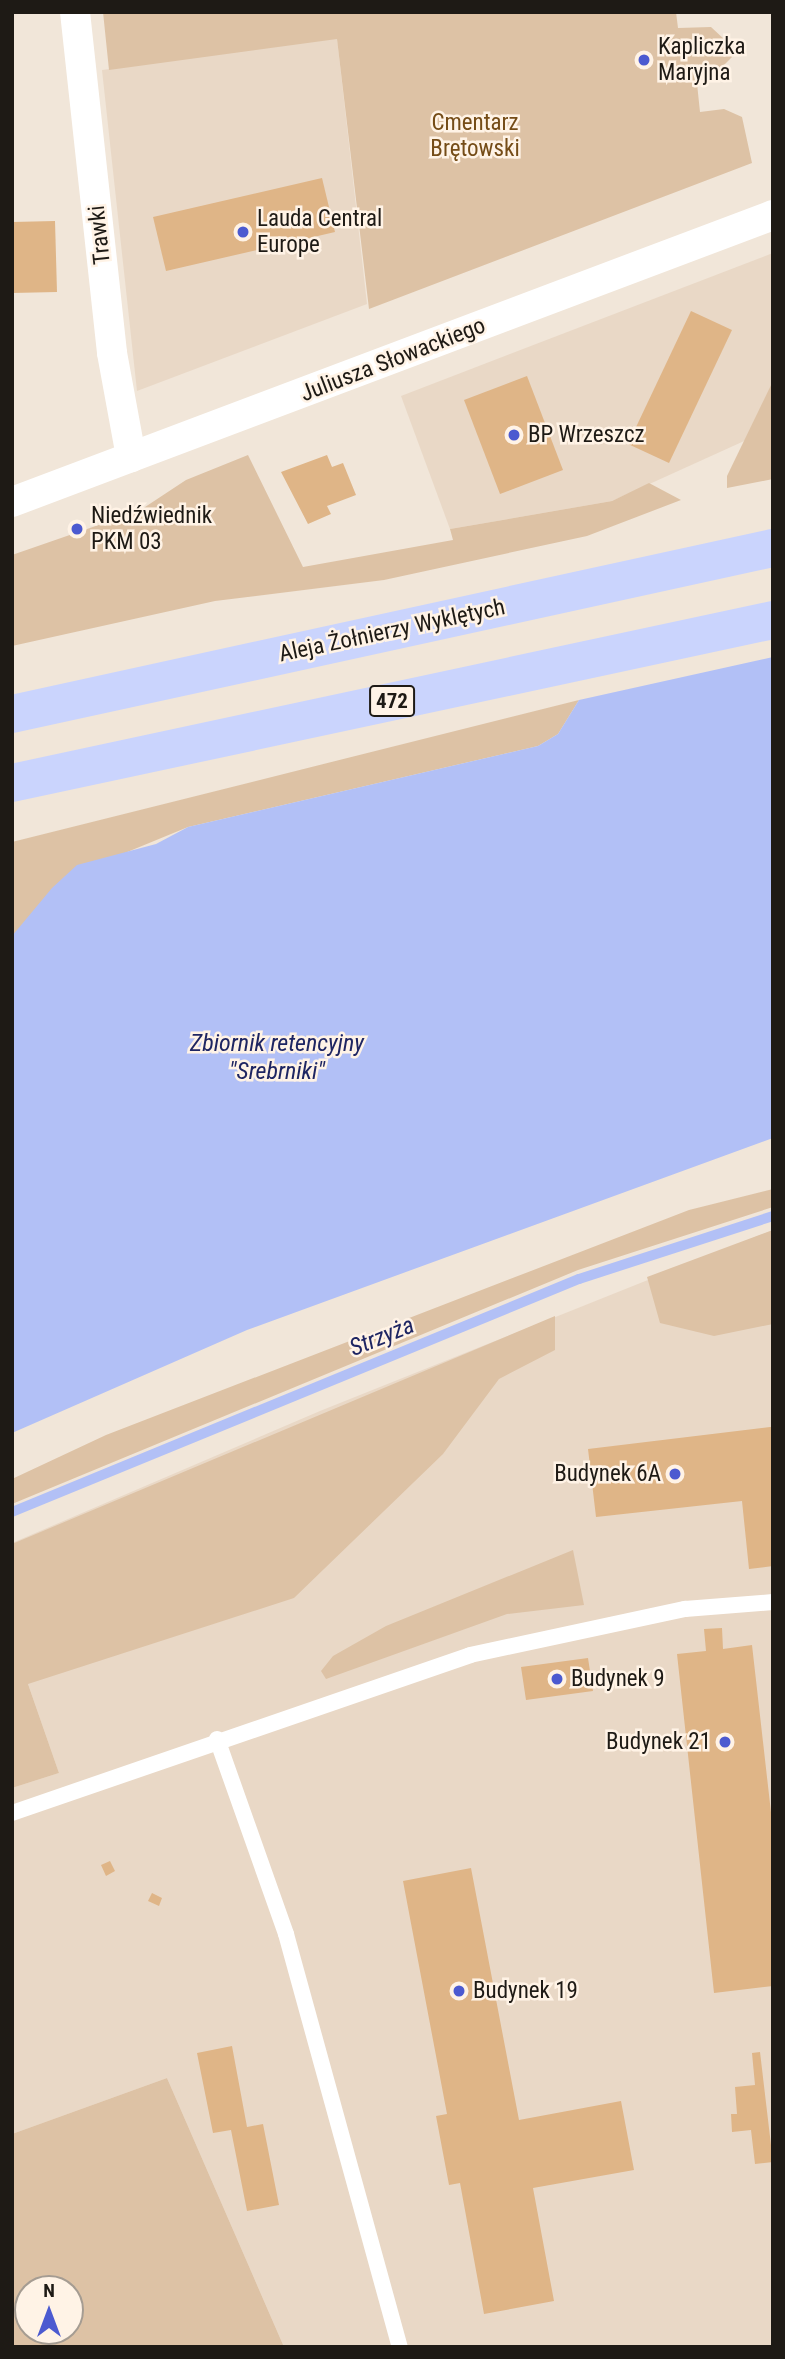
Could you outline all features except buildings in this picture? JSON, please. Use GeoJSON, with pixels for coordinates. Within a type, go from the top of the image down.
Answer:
{"type":"FeatureCollection","features":[{"type":"Feature","properties":{"kind":"main road","name":"Aleja Żołnierzy Wyklętych"},"geometry":{"type":"LineString","coordinates":[[12,714],[773,548]]}},
{"type":"Feature","properties":{"kind":"main road","name":"472"},"geometry":{"type":"LineString","coordinates":[[12,783],[773,620]]}},
{"type":"Feature","properties":{"kind":"street","name":"Trawki"},"geometry":{"type":"LineString","coordinates":[[75,12],[114,374],[131,457]]}},
{"type":"Feature","properties":{"kind":"street","name":"Juliusza Słowackiego"},"geometry":{"type":"LineString","coordinates":[[12,502],[773,215]]}},
{"type":"Feature","properties":{"kind":"lane"},"geometry":{"type":"LineString","coordinates":[[12,1813],[217,1739],[532,1639],[685,1609],[773,1602]]}},
{"type":"Feature","properties":{"kind":"lane"},"geometry":{"type":"LineString","coordinates":[[217,1739],[286,1934],[400,2347]]}},
{"type":"Feature","properties":{"kind":"shaded area"},"geometry":{"type":"Polygon","coordinates":[[[337,38],[367,304],[137,391],[102,70],[337,38]]]}},
{"type":"Feature","properties":{"kind":"shaded area"},"geometry":{"type":"Polygon","coordinates":[[[773,253],[773,428],[612,501],[450,529],[401,396],[773,253]]]}},
{"type":"Feature","properties":{"kind":"shaded area"},"geometry":{"type":"Polygon","coordinates":[[[773,1230],[773,2347],[284,2347],[167,2078],[12,2134],[12,1788],[59,1773],[12,1638],[12,1543],[320,1411],[773,1230]]]}},
{"type":"Feature","properties":{"kind":"green space","name":"Cmentarz Brętowski"},"geometry":{"type":"Polygon","coordinates":[[[103,12],[676,12],[678,28],[711,27],[725,40],[732,57],[718,71],[696,74],[700,112],[724,109],[742,117],[752,163],[369,309],[337,39],[109,70],[103,12]]]}},
{"type":"Feature","properties":{"kind":"green space"},"geometry":{"type":"Polygon","coordinates":[[[773,381],[773,479],[727,488],[727,476],[773,381]]]}},
{"type":"Feature","properties":{"kind":"green space"},"geometry":{"type":"Polygon","coordinates":[[[248,455],[303,567],[453,540],[450,529],[612,501],[649,483],[681,500],[587,536],[384,580],[215,601],[12,646],[12,555],[139,511],[186,480],[248,455]]]}},
{"type":"Feature","properties":{"kind":"green space"},"geometry":{"type":"Polygon","coordinates":[[[579,700],[558,734],[538,746],[188,827],[120,855],[12,936],[12,842],[579,700]]]}},
{"type":"Feature","properties":{"kind":"green space"},"geometry":{"type":"Polygon","coordinates":[[[773,1189],[773,1207],[578,1270],[12,1504],[12,1479],[106,1435],[689,1210],[773,1189]]]}},
{"type":"Feature","properties":{"kind":"green space"},"geometry":{"type":"Polygon","coordinates":[[[773,1230],[773,1324],[714,1336],[660,1323],[647,1277],[773,1230]]]}},
{"type":"Feature","properties":{"kind":"green space"},"geometry":{"type":"Polygon","coordinates":[[[555,1316],[555,1350],[499,1379],[443,1454],[294,1598],[28,1684],[59,1773],[12,1788],[12,1544],[555,1316]]]}},
{"type":"Feature","properties":{"kind":"green space"},"geometry":{"type":"Polygon","coordinates":[[[573,1550],[584,1605],[507,1614],[326,1679],[321,1671],[333,1656],[386,1626],[573,1550]]]}},
{"type":"Feature","properties":{"kind":"green space"},"geometry":{"type":"Polygon","coordinates":[[[167,2078],[284,2347],[12,2347],[12,2134],[167,2078]]]}},
{"type":"Feature","properties":{"kind":"water","name":"Zbiornik retencyjny \"Srebrniki\""},"geometry":{"type":"Polygon","coordinates":[[[773,657],[773,1138],[247,1330],[12,1433],[12,936],[52,888],[77,865],[156,844],[188,827],[538,746],[558,734],[579,700],[773,657]]]}},
{"type":"Feature","properties":{"kind":"waterway","name":"Strzyża"},"geometry":{"type":"LineString","coordinates":[[12,1512],[579,1279],[773,1216]]}},
{"type":"Feature","properties":{"kind":"place","name":"Kapliczka Maryjna"},"geometry":{"type":"Point","coordinates":[644,60]}},
{"type":"Feature","properties":{"kind":"place","name":"Lauda Central Europe"},"geometry":{"type":"Point","coordinates":[243,232]}},
{"type":"Feature","properties":{"kind":"place","name":"BP Wrzeszcz"},"geometry":{"type":"Point","coordinates":[514,435]}},
{"type":"Feature","properties":{"kind":"place","name":"Niedźwiednik PKM 03"},"geometry":{"type":"Point","coordinates":[77,529]}},
{"type":"Feature","properties":{"kind":"place","name":"Budynek 6A"},"geometry":{"type":"Point","coordinates":[675,1474]}},
{"type":"Feature","properties":{"kind":"place","name":"Budynek 9"},"geometry":{"type":"Point","coordinates":[557,1679]}},
{"type":"Feature","properties":{"kind":"place","name":"Budynek 21"},"geometry":{"type":"Point","coordinates":[725,1742]}},
{"type":"Feature","properties":{"kind":"place","name":"Budynek 19"},"geometry":{"type":"Point","coordinates":[459,1991]}}]}
